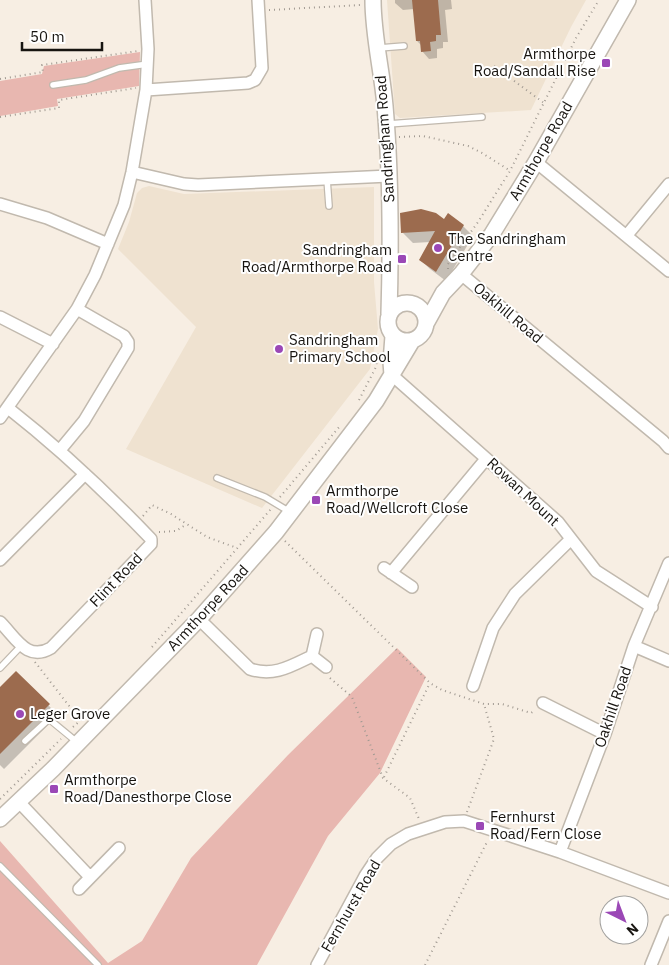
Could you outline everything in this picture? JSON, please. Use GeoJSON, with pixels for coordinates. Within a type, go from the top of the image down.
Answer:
{"type":"FeatureCollection","features":[{"type":"Feature","properties":{"kind":"street"},"geometry":{"type":"LineString","coordinates":[[0,418],[77,309],[95,275],[124,205],[132,172],[146,88],[148,49],[145,0]]}},
{"type":"Feature","properties":{"kind":"street","name":"Armthorpe Road"},"geometry":{"type":"LineString","coordinates":[[427,322],[445,291],[461,274],[492,234],[536,162],[628,0]]}},
{"type":"Feature","properties":{"kind":"street","name":"Sandringham Road"},"geometry":{"type":"LineString","coordinates":[[373,2],[373,23],[386,131],[389,176],[389,314]]}},
{"type":"Feature","properties":{"kind":"street"},"geometry":{"type":"LineString","coordinates":[[146,88],[248,83],[255,80],[262,68],[258,5]]}},
{"type":"Feature","properties":{"kind":"street"},"geometry":{"type":"LineString","coordinates":[[536,162],[669,271]]}},
{"type":"Feature","properties":{"kind":"street"},"geometry":{"type":"LineString","coordinates":[[132,172],[184,184],[198,185],[389,176]]}},
{"type":"Feature","properties":{"kind":"street"},"geometry":{"type":"LineString","coordinates":[[627,235],[669,184]]}},
{"type":"Feature","properties":{"kind":"street"},"geometry":{"type":"LineString","coordinates":[[0,204],[47,218],[108,244]]}},
{"type":"Feature","properties":{"kind":"street","name":"Oakhill Road"},"geometry":{"type":"LineString","coordinates":[[461,274],[663,441],[669,448]]}},
{"type":"Feature","properties":{"kind":"street"},"geometry":{"type":"LineString","coordinates":[[390,279],[410,303],[420,307],[424,312],[427,322],[425,330],[420,337],[412,341],[403,341],[393,336],[389,331],[387,322],[393,308],[400,304],[410,303],[445,291]]}},
{"type":"Feature","properties":{"kind":"street"},"geometry":{"type":"LineString","coordinates":[[60,450],[84,421],[128,348],[128,342],[124,336],[77,309]]}},
{"type":"Feature","properties":{"kind":"street"},"geometry":{"type":"LineString","coordinates":[[0,317],[53,344]]}},
{"type":"Feature","properties":{"kind":"street"},"geometry":{"type":"LineString","coordinates":[[393,336],[391,362],[393,376]]}},
{"type":"Feature","properties":{"kind":"street","name":"Armthorpe Road"},"geometry":{"type":"LineString","coordinates":[[0,819],[79,743],[199,619],[276,532],[376,402],[412,341]]}},
{"type":"Feature","properties":{"kind":"street","name":"Rowan Mount"},"geometry":{"type":"LineString","coordinates":[[393,376],[558,522],[570,540],[596,571],[652,607]]}},
{"type":"Feature","properties":{"kind":"street","name":"Flint Road"},"geometry":{"type":"LineString","coordinates":[[8,408],[60,450],[151,539],[150,544],[51,648],[39,653],[24,647]]}},
{"type":"Feature","properties":{"kind":"street"},"geometry":{"type":"LineString","coordinates":[[412,587],[388,570],[486,459]]}},
{"type":"Feature","properties":{"kind":"street"},"geometry":{"type":"LineString","coordinates":[[0,560],[84,474]]}},
{"type":"Feature","properties":{"kind":"street"},"geometry":{"type":"LineString","coordinates":[[473,686],[493,628],[515,594],[570,540]]}},
{"type":"Feature","properties":{"kind":"street","name":"Oakhill Road"},"geometry":{"type":"LineString","coordinates":[[560,852],[606,734],[634,646],[669,563]]}},
{"type":"Feature","properties":{"kind":"street"},"geometry":{"type":"LineString","coordinates":[[199,619],[250,669],[259,672],[269,672],[288,667],[312,656]]}},
{"type":"Feature","properties":{"kind":"street"},"geometry":{"type":"LineString","coordinates":[[0,622],[24,647]]}},
{"type":"Feature","properties":{"kind":"street"},"geometry":{"type":"LineString","coordinates":[[312,656],[317,634]]}},
{"type":"Feature","properties":{"kind":"street"},"geometry":{"type":"LineString","coordinates":[[634,646],[669,661]]}},
{"type":"Feature","properties":{"kind":"street"},"geometry":{"type":"LineString","coordinates":[[312,656],[326,667]]}},
{"type":"Feature","properties":{"kind":"street"},"geometry":{"type":"LineString","coordinates":[[542,703],[606,734]]}},
{"type":"Feature","properties":{"kind":"street"},"geometry":{"type":"LineString","coordinates":[[18,802],[90,877]]}},
{"type":"Feature","properties":{"kind":"street","name":"Fernhurst Road"},"geometry":{"type":"LineString","coordinates":[[317,965],[365,876],[377,858],[391,844],[408,834],[445,822],[464,821],[560,852],[669,893]]}},
{"type":"Feature","properties":{"kind":"street"},"geometry":{"type":"LineString","coordinates":[[79,889],[120,848]]}},
{"type":"Feature","properties":{"kind":"street"},"geometry":{"type":"LineString","coordinates":[[652,965],[669,921]]}},
{"type":"Feature","properties":{"kind":"lane"},"geometry":{"type":"LineString","coordinates":[[377,48],[404,46]]}},
{"type":"Feature","properties":{"kind":"lane"},"geometry":{"type":"LineString","coordinates":[[53,84],[86,80],[119,68],[148,64]]}},
{"type":"Feature","properties":{"kind":"lane"},"geometry":{"type":"LineString","coordinates":[[386,131],[482,117]]}},
{"type":"Feature","properties":{"kind":"lane"},"geometry":{"type":"LineString","coordinates":[[327,179],[329,206]]}},
{"type":"Feature","properties":{"kind":"lane"},"geometry":{"type":"LineString","coordinates":[[217,478],[265,496],[290,512]]}},
{"type":"Feature","properties":{"kind":"lane"},"geometry":{"type":"LineString","coordinates":[[0,668],[24,647]]}},
{"type":"Feature","properties":{"kind":"lane"},"geometry":{"type":"LineString","coordinates":[[25,741],[49,719],[79,743]]}},
{"type":"Feature","properties":{"kind":"lane"},"geometry":{"type":"LineString","coordinates":[[0,866],[98,965]]}},
{"type":"Feature","properties":{"kind":"path"},"geometry":{"type":"LineString","coordinates":[[445,291],[448,264],[478,222],[510,171],[576,38],[600,0]]}},
{"type":"Feature","properties":{"kind":"path"},"geometry":{"type":"LineString","coordinates":[[258,5],[373,2]]}},
{"type":"Feature","properties":{"kind":"path"},"geometry":{"type":"LineString","coordinates":[[0,79],[43,72],[42,65],[148,49]]}},
{"type":"Feature","properties":{"kind":"path"},"geometry":{"type":"LineString","coordinates":[[494,66],[544,103]]}},
{"type":"Feature","properties":{"kind":"path"},"geometry":{"type":"LineString","coordinates":[[0,117],[59,108],[58,100],[146,88]]}},
{"type":"Feature","properties":{"kind":"path"},"geometry":{"type":"LineString","coordinates":[[386,131],[423,136],[468,146],[510,171]]}},
{"type":"Feature","properties":{"kind":"path"},"geometry":{"type":"LineString","coordinates":[[357,405],[376,367],[378,349]]}},
{"type":"Feature","properties":{"kind":"path"},"geometry":{"type":"LineString","coordinates":[[152,647],[276,503],[345,419]]}},
{"type":"Feature","properties":{"kind":"path"},"geometry":{"type":"LineString","coordinates":[[136,524],[152,506],[187,524],[207,537],[237,548]]}},
{"type":"Feature","properties":{"kind":"path"},"geometry":{"type":"LineString","coordinates":[[144,532],[176,531],[187,524]]}},
{"type":"Feature","properties":{"kind":"path"},"geometry":{"type":"LineString","coordinates":[[276,532],[430,683],[442,690],[484,704],[502,704],[531,713],[542,703]]}},
{"type":"Feature","properties":{"kind":"path"},"geometry":{"type":"LineString","coordinates":[[24,647],[42,673],[81,720]]}},
{"type":"Feature","properties":{"kind":"path"},"geometry":{"type":"LineString","coordinates":[[326,667],[328,676],[352,697],[383,778],[410,798],[423,828]]}},
{"type":"Feature","properties":{"kind":"path"},"geometry":{"type":"LineString","coordinates":[[383,778],[430,683]]}},
{"type":"Feature","properties":{"kind":"path"},"geometry":{"type":"LineString","coordinates":[[464,821],[494,739],[484,704]]}},
{"type":"Feature","properties":{"kind":"path"},"geometry":{"type":"LineString","coordinates":[[0,799],[87,715]]}},
{"type":"Feature","properties":{"kind":"path"},"geometry":{"type":"LineString","coordinates":[[425,965],[492,831]]}},
{"type":"Feature","properties":{"kind":"shaded area"},"geometry":{"type":"Polygon","coordinates":[[[387,0],[586,0],[531,110],[400,118],[395,114],[387,0]]]}},
{"type":"Feature","properties":{"kind":"shaded area"},"geometry":{"type":"Polygon","coordinates":[[[140,52],[139,86],[57,99],[58,106],[0,116],[0,81],[42,74],[44,66],[140,52]]]}},
{"type":"Feature","properties":{"kind":"shaded area","name":"Sandringham Primary School"},"geometry":{"type":"Polygon","coordinates":[[[149,186],[184,194],[374,187],[374,282],[378,329],[370,369],[262,508],[126,449],[196,327],[118,249],[129,222],[137,193],[142,188],[149,186]]]}},
{"type":"Feature","properties":{"kind":"shaded area"},"geometry":{"type":"Polygon","coordinates":[[[397,648],[426,677],[380,773],[328,836],[257,965],[0,965],[0,841],[108,963],[142,941],[191,858],[288,755],[397,648]]]}},
{"type":"Feature","properties":{"kind":"building"},"geometry":{"type":"Polygon","coordinates":[[[412,0],[438,0],[441,35],[436,35],[436,41],[430,42],[431,51],[421,52],[420,41],[416,41],[412,0]]]}},
{"type":"Feature","properties":{"kind":"building","name":"The Sandringham Centre"},"geometry":{"type":"Polygon","coordinates":[[[421,209],[436,213],[444,219],[448,213],[464,225],[436,272],[419,260],[435,231],[401,233],[400,213],[421,209]]]}},
{"type":"Feature","properties":{"kind":"building","name":"Leger Grove"},"geometry":{"type":"Polygon","coordinates":[[[16,671],[50,704],[0,754],[0,687],[16,671]]]}},
{"type":"Feature","properties":{"kind":"place","name":"Armthorpe Road/Sandall Rise"},"geometry":{"type":"Point","coordinates":[606,63]}},
{"type":"Feature","properties":{"kind":"place","name":"The Sandringham Centre"},"geometry":{"type":"Point","coordinates":[438,248]}},
{"type":"Feature","properties":{"kind":"place","name":"Sandringham Road/Armthorpe Road"},"geometry":{"type":"Point","coordinates":[402,259]}},
{"type":"Feature","properties":{"kind":"place","name":"Sandringham Primary School"},"geometry":{"type":"Point","coordinates":[279,349]}},
{"type":"Feature","properties":{"kind":"place","name":"Armthorpe Road/Wellcroft Close"},"geometry":{"type":"Point","coordinates":[316,500]}},
{"type":"Feature","properties":{"kind":"place","name":"Leger Grove"},"geometry":{"type":"Point","coordinates":[20,714]}},
{"type":"Feature","properties":{"kind":"place","name":"Armthorpe Road/Danesthorpe Close"},"geometry":{"type":"Point","coordinates":[54,789]}},
{"type":"Feature","properties":{"kind":"place","name":"Fernhurst Road/Fern Close"},"geometry":{"type":"Point","coordinates":[480,826]}}]}
